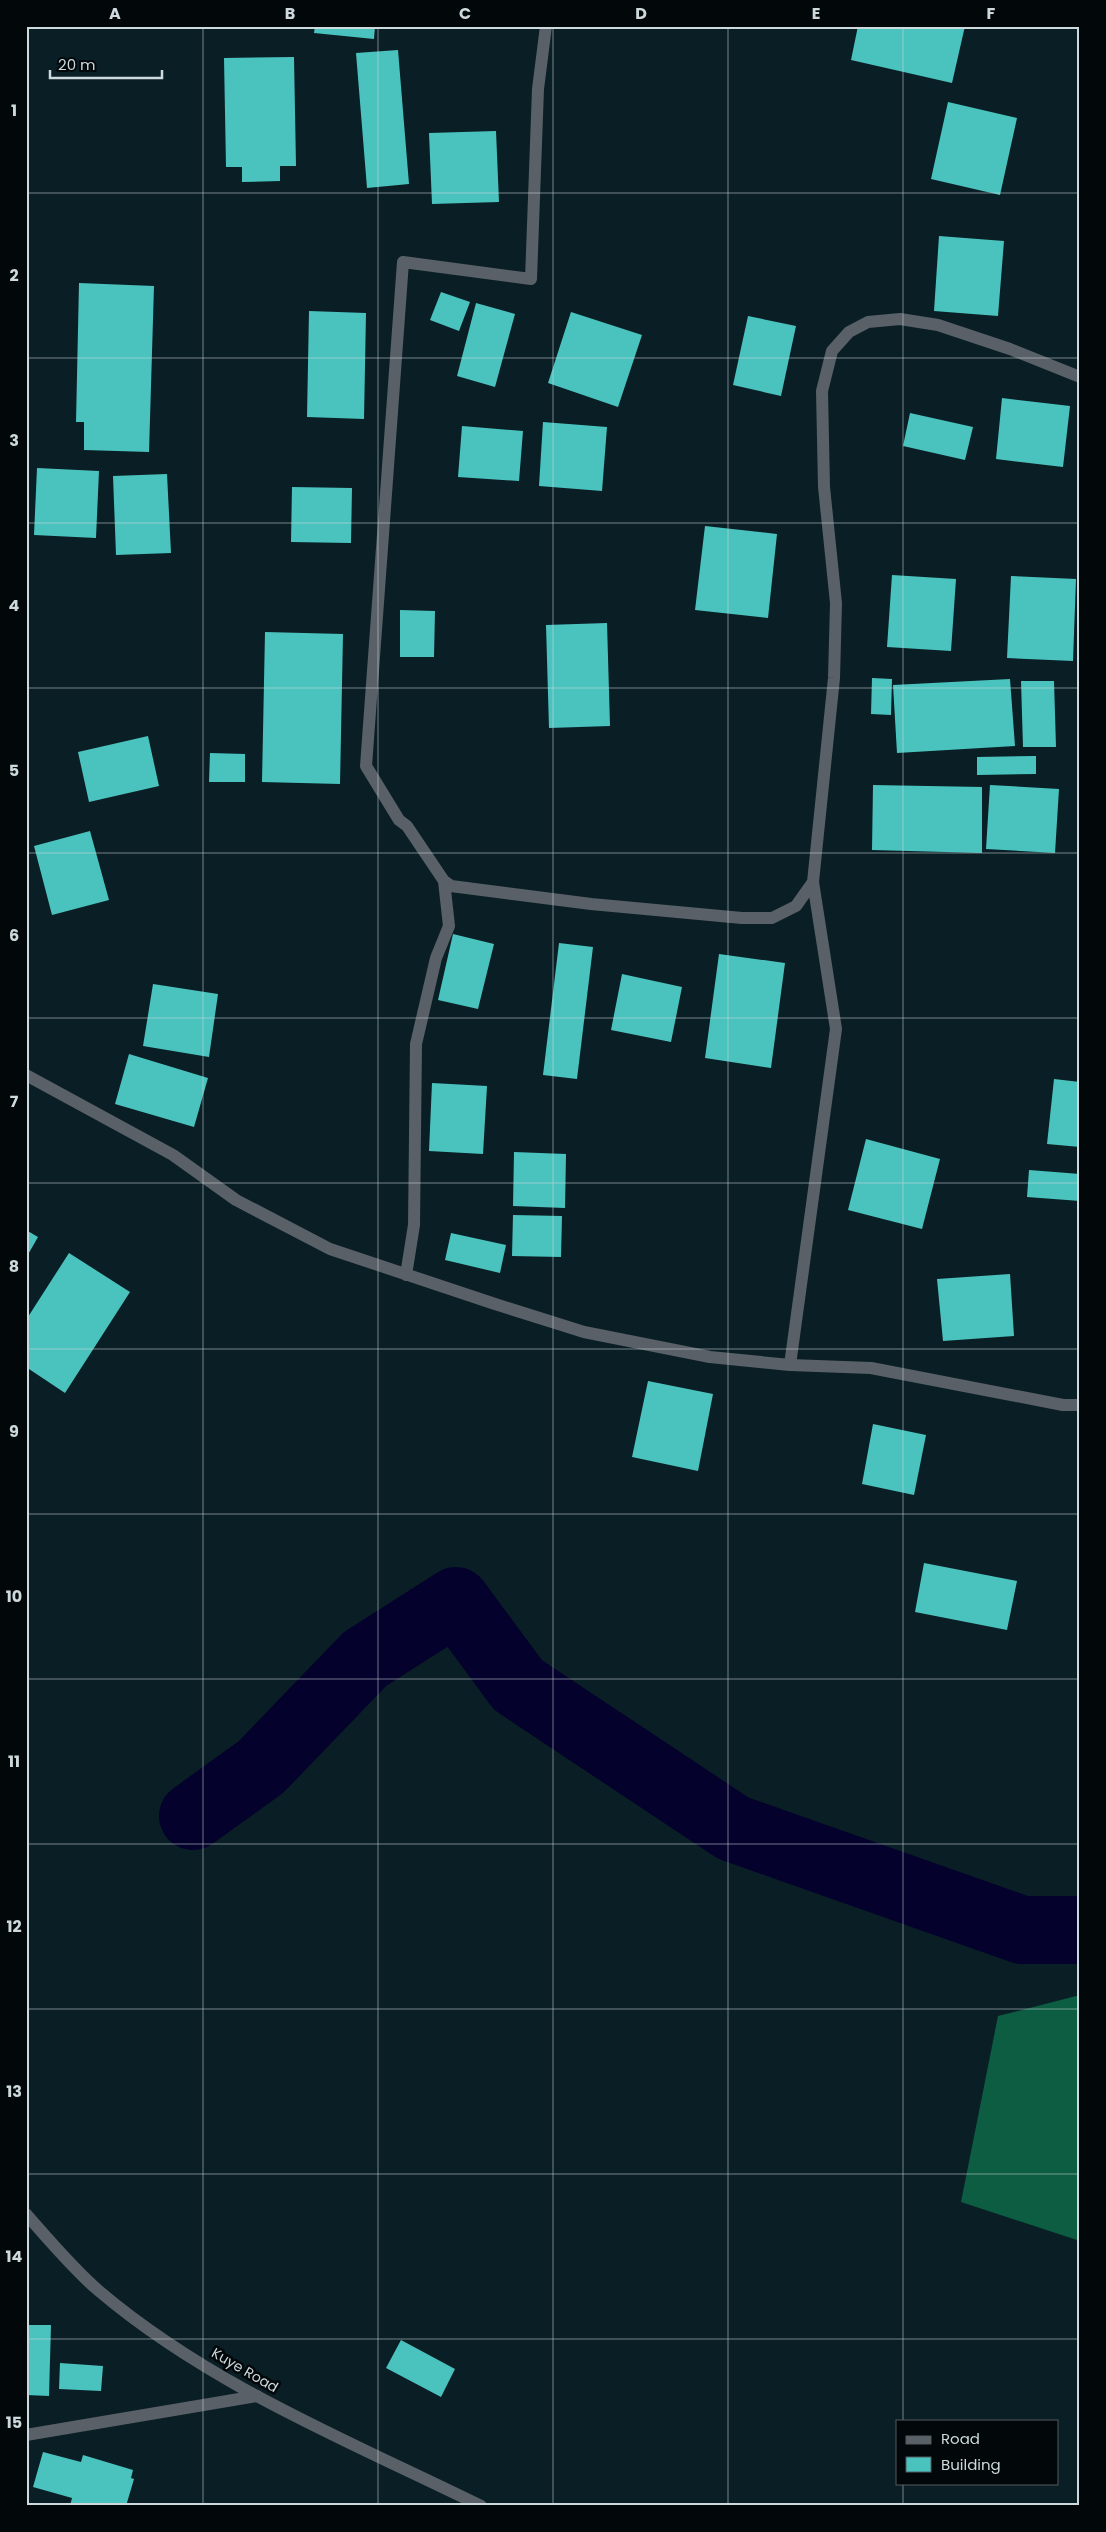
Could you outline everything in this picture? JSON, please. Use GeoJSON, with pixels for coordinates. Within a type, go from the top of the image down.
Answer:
{"type":"FeatureCollection","features":[{"type":"Feature","properties":{"kind":"street"},"geometry":{"type":"LineString","coordinates":[[546,26],[538,89],[531,279],[403,262],[366,766],[399,820],[407,826],[444,881],[451,886],[591,904],[772,918],[796,906],[812,882]]}},
{"type":"Feature","properties":{"kind":"street"},"geometry":{"type":"LineString","coordinates":[[790,1365],[836,1029],[812,882],[834,678],[836,603],[824,487],[822,391],[832,351],[849,332],[868,322],[900,319],[938,325],[1080,377]]}},
{"type":"Feature","properties":{"kind":"street"},"geometry":{"type":"LineString","coordinates":[[406,1275],[414,1224],[416,1044],[436,958],[448,926],[444,881]]}},
{"type":"Feature","properties":{"kind":"street"},"geometry":{"type":"LineString","coordinates":[[26,1076],[173,1155],[245,1205],[330,1249],[584,1332],[710,1357],[790,1365],[871,1368],[1063,1405],[1080,1405]]}},
{"type":"Feature","properties":{"kind":"street","name":"Kuye Road"},"geometry":{"type":"LineString","coordinates":[[26,2214],[98,2291],[174,2346],[257,2396],[481,2506]]}},
{"type":"Feature","properties":{"kind":"street"},"geometry":{"type":"LineString","coordinates":[[26,2435],[257,2396]]}},
{"type":"Feature","properties":{"kind":"green space"},"geometry":{"type":"Polygon","coordinates":[[[1080,1995],[1080,2241],[961,2202],[998,2016],[1080,1995]]]}},
{"type":"Feature","properties":{"kind":"building"},"geometry":{"type":"Polygon","coordinates":[[[315,26],[375,26],[374,39],[314,33],[315,26]]]}},
{"type":"Feature","properties":{"kind":"building"},"geometry":{"type":"Polygon","coordinates":[[[858,26],[965,26],[952,83],[851,60],[858,26]]]}},
{"type":"Feature","properties":{"kind":"building"},"geometry":{"type":"Polygon","coordinates":[[[398,50],[409,184],[367,188],[356,53],[398,50]]]}},
{"type":"Feature","properties":{"kind":"building"},"geometry":{"type":"Polygon","coordinates":[[[294,57],[296,166],[280,166],[280,181],[242,182],[242,167],[226,167],[224,58],[294,57]]]}},
{"type":"Feature","properties":{"kind":"building"},"geometry":{"type":"Polygon","coordinates":[[[948,102],[1017,118],[1000,195],[931,179],[948,102]]]}},
{"type":"Feature","properties":{"kind":"building"},"geometry":{"type":"Polygon","coordinates":[[[496,131],[499,202],[432,204],[429,133],[496,131]]]}},
{"type":"Feature","properties":{"kind":"building"},"geometry":{"type":"Polygon","coordinates":[[[939,236],[1004,241],[998,316],[934,311],[939,236]]]}},
{"type":"Feature","properties":{"kind":"building"},"geometry":{"type":"Polygon","coordinates":[[[79,283],[154,286],[149,452],[84,450],[84,422],[76,422],[79,283]]]}},
{"type":"Feature","properties":{"kind":"building"},"geometry":{"type":"Polygon","coordinates":[[[441,292],[470,302],[459,331],[430,320],[441,292]]]}},
{"type":"Feature","properties":{"kind":"building"},"geometry":{"type":"Polygon","coordinates":[[[476,303],[515,314],[495,387],[457,376],[476,303]]]}},
{"type":"Feature","properties":{"kind":"building"},"geometry":{"type":"Polygon","coordinates":[[[309,311],[366,313],[364,419],[307,417],[309,311]]]}},
{"type":"Feature","properties":{"kind":"building"},"geometry":{"type":"Polygon","coordinates":[[[571,312],[642,335],[618,407],[548,383],[571,312]]]}},
{"type":"Feature","properties":{"kind":"building"},"geometry":{"type":"Polygon","coordinates":[[[748,316],[796,326],[781,396],[733,385],[748,316]]]}},
{"type":"Feature","properties":{"kind":"building"},"geometry":{"type":"Polygon","coordinates":[[[1002,398],[1070,406],[1063,467],[996,459],[1002,398]]]}},
{"type":"Feature","properties":{"kind":"building"},"geometry":{"type":"Polygon","coordinates":[[[910,413],[973,427],[965,460],[903,446],[910,413]]]}},
{"type":"Feature","properties":{"kind":"building"},"geometry":{"type":"Polygon","coordinates":[[[543,422],[607,427],[602,491],[539,486],[543,422]]]}},
{"type":"Feature","properties":{"kind":"building"},"geometry":{"type":"Polygon","coordinates":[[[462,426],[523,431],[519,481],[458,477],[462,426]]]}},
{"type":"Feature","properties":{"kind":"building"},"geometry":{"type":"Polygon","coordinates":[[[37,468],[99,471],[96,538],[34,535],[37,468]]]}},
{"type":"Feature","properties":{"kind":"building"},"geometry":{"type":"Polygon","coordinates":[[[167,474],[171,553],[116,555],[113,476],[167,474]]]}},
{"type":"Feature","properties":{"kind":"building"},"geometry":{"type":"Polygon","coordinates":[[[292,487],[352,488],[351,543],[291,542],[292,487]]]}},
{"type":"Feature","properties":{"kind":"building"},"geometry":{"type":"Polygon","coordinates":[[[705,526],[777,534],[768,618],[695,610],[705,526]]]}},
{"type":"Feature","properties":{"kind":"building"},"geometry":{"type":"Polygon","coordinates":[[[892,575],[956,579],[951,651],[887,647],[892,575]]]}},
{"type":"Feature","properties":{"kind":"building"},"geometry":{"type":"Polygon","coordinates":[[[1011,576],[1076,579],[1073,661],[1007,658],[1011,576]]]}},
{"type":"Feature","properties":{"kind":"building"},"geometry":{"type":"Polygon","coordinates":[[[400,610],[435,611],[434,657],[400,657],[400,610]]]}},
{"type":"Feature","properties":{"kind":"building"},"geometry":{"type":"Polygon","coordinates":[[[607,623],[610,726],[549,728],[546,625],[607,623]]]}},
{"type":"Feature","properties":{"kind":"building"},"geometry":{"type":"Polygon","coordinates":[[[265,632],[343,634],[340,784],[262,782],[265,632]]]}},
{"type":"Feature","properties":{"kind":"building"},"geometry":{"type":"Polygon","coordinates":[[[872,678],[892,679],[891,715],[871,714],[872,678]]]}},
{"type":"Feature","properties":{"kind":"building"},"geometry":{"type":"Polygon","coordinates":[[[1010,679],[1015,746],[897,753],[893,685],[1010,679]]]}},
{"type":"Feature","properties":{"kind":"building"},"geometry":{"type":"Polygon","coordinates":[[[1021,681],[1054,681],[1056,747],[1023,747],[1021,681]]]}},
{"type":"Feature","properties":{"kind":"building"},"geometry":{"type":"Polygon","coordinates":[[[148,736],[159,786],[89,802],[78,752],[148,736]]]}},
{"type":"Feature","properties":{"kind":"building"},"geometry":{"type":"Polygon","coordinates":[[[210,753],[245,754],[245,782],[209,782],[210,753]]]}},
{"type":"Feature","properties":{"kind":"building"},"geometry":{"type":"Polygon","coordinates":[[[1036,756],[1036,774],[977,775],[977,757],[1036,756]]]}},
{"type":"Feature","properties":{"kind":"building"},"geometry":{"type":"Polygon","coordinates":[[[873,785],[982,787],[982,853],[872,850],[873,785]]]}},
{"type":"Feature","properties":{"kind":"building"},"geometry":{"type":"Polygon","coordinates":[[[990,785],[1059,789],[1055,853],[986,849],[990,785]]]}},
{"type":"Feature","properties":{"kind":"building"},"geometry":{"type":"Polygon","coordinates":[[[90,831],[109,900],[52,915],[34,846],[90,831]]]}},
{"type":"Feature","properties":{"kind":"building"},"geometry":{"type":"Polygon","coordinates":[[[453,934],[494,944],[478,1009],[438,1000],[453,934]]]}},
{"type":"Feature","properties":{"kind":"building"},"geometry":{"type":"Polygon","coordinates":[[[559,943],[593,947],[577,1079],[543,1075],[559,943]]]}},
{"type":"Feature","properties":{"kind":"building"},"geometry":{"type":"Polygon","coordinates":[[[719,954],[785,963],[771,1068],[705,1058],[719,954]]]}},
{"type":"Feature","properties":{"kind":"building"},"geometry":{"type":"Polygon","coordinates":[[[622,974],[682,987],[671,1042],[611,1030],[622,974]]]}},
{"type":"Feature","properties":{"kind":"building"},"geometry":{"type":"Polygon","coordinates":[[[153,984],[218,994],[209,1057],[143,1046],[153,984]]]}},
{"type":"Feature","properties":{"kind":"building"},"geometry":{"type":"Polygon","coordinates":[[[129,1054],[208,1078],[194,1127],[115,1104],[129,1054]]]}},
{"type":"Feature","properties":{"kind":"building"},"geometry":{"type":"Polygon","coordinates":[[[1054,1079],[1080,1082],[1080,1147],[1047,1144],[1054,1079]]]}},
{"type":"Feature","properties":{"kind":"building"},"geometry":{"type":"Polygon","coordinates":[[[432,1083],[487,1086],[483,1154],[429,1151],[432,1083]]]}},
{"type":"Feature","properties":{"kind":"building"},"geometry":{"type":"Polygon","coordinates":[[[866,1139],[940,1159],[922,1229],[848,1210],[866,1139]]]}},
{"type":"Feature","properties":{"kind":"building"},"geometry":{"type":"Polygon","coordinates":[[[514,1152],[566,1154],[565,1208],[513,1206],[514,1152]]]}},
{"type":"Feature","properties":{"kind":"building"},"geometry":{"type":"Polygon","coordinates":[[[1029,1170],[1080,1174],[1080,1201],[1027,1197],[1029,1170]]]}},
{"type":"Feature","properties":{"kind":"building"},"geometry":{"type":"Polygon","coordinates":[[[513,1215],[562,1216],[561,1257],[512,1256],[513,1215]]]}},
{"type":"Feature","properties":{"kind":"building"},"geometry":{"type":"Polygon","coordinates":[[[26,1230],[38,1237],[26,1258],[26,1230]]]}},
{"type":"Feature","properties":{"kind":"building"},"geometry":{"type":"Polygon","coordinates":[[[451,1233],[506,1245],[500,1273],[445,1260],[451,1233]]]}},
{"type":"Feature","properties":{"kind":"building"},"geometry":{"type":"Polygon","coordinates":[[[69,1253],[130,1292],[65,1393],[26,1367],[26,1320],[69,1253]]]}},
{"type":"Feature","properties":{"kind":"building"},"geometry":{"type":"Polygon","coordinates":[[[1010,1274],[1014,1336],[943,1341],[937,1279],[1010,1274]]]}},
{"type":"Feature","properties":{"kind":"building"},"geometry":{"type":"Polygon","coordinates":[[[648,1381],[713,1394],[698,1471],[632,1457],[648,1381]]]}},
{"type":"Feature","properties":{"kind":"building"},"geometry":{"type":"Polygon","coordinates":[[[873,1424],[926,1435],[914,1495],[862,1484],[873,1424]]]}},
{"type":"Feature","properties":{"kind":"building"},"geometry":{"type":"Polygon","coordinates":[[[924,1563],[1017,1581],[1007,1630],[915,1612],[924,1563]]]}},
{"type":"Feature","properties":{"kind":"building"},"geometry":{"type":"Polygon","coordinates":[[[26,2325],[51,2325],[49,2396],[26,2395],[26,2325]]]}},
{"type":"Feature","properties":{"kind":"building"},"geometry":{"type":"Polygon","coordinates":[[[401,2340],[455,2369],[441,2397],[386,2368],[401,2340]]]}},
{"type":"Feature","properties":{"kind":"building"},"geometry":{"type":"Polygon","coordinates":[[[60,2363],[103,2366],[101,2391],[59,2389],[60,2363]]]}},
{"type":"Feature","properties":{"kind":"building"},"geometry":{"type":"Polygon","coordinates":[[[43,2452],[81,2462],[83,2455],[133,2470],[131,2478],[134,2479],[126,2506],[70,2506],[72,2498],[33,2487],[43,2452]]]}},
{"type":"Feature","properties":{"kind":"waterway"},"geometry":{"type":"LineString","coordinates":[[193,1816],[261,1767],[365,1659],[456,1601],[518,1685],[733,1828],[1022,1930],[1080,1930]]}}]}
